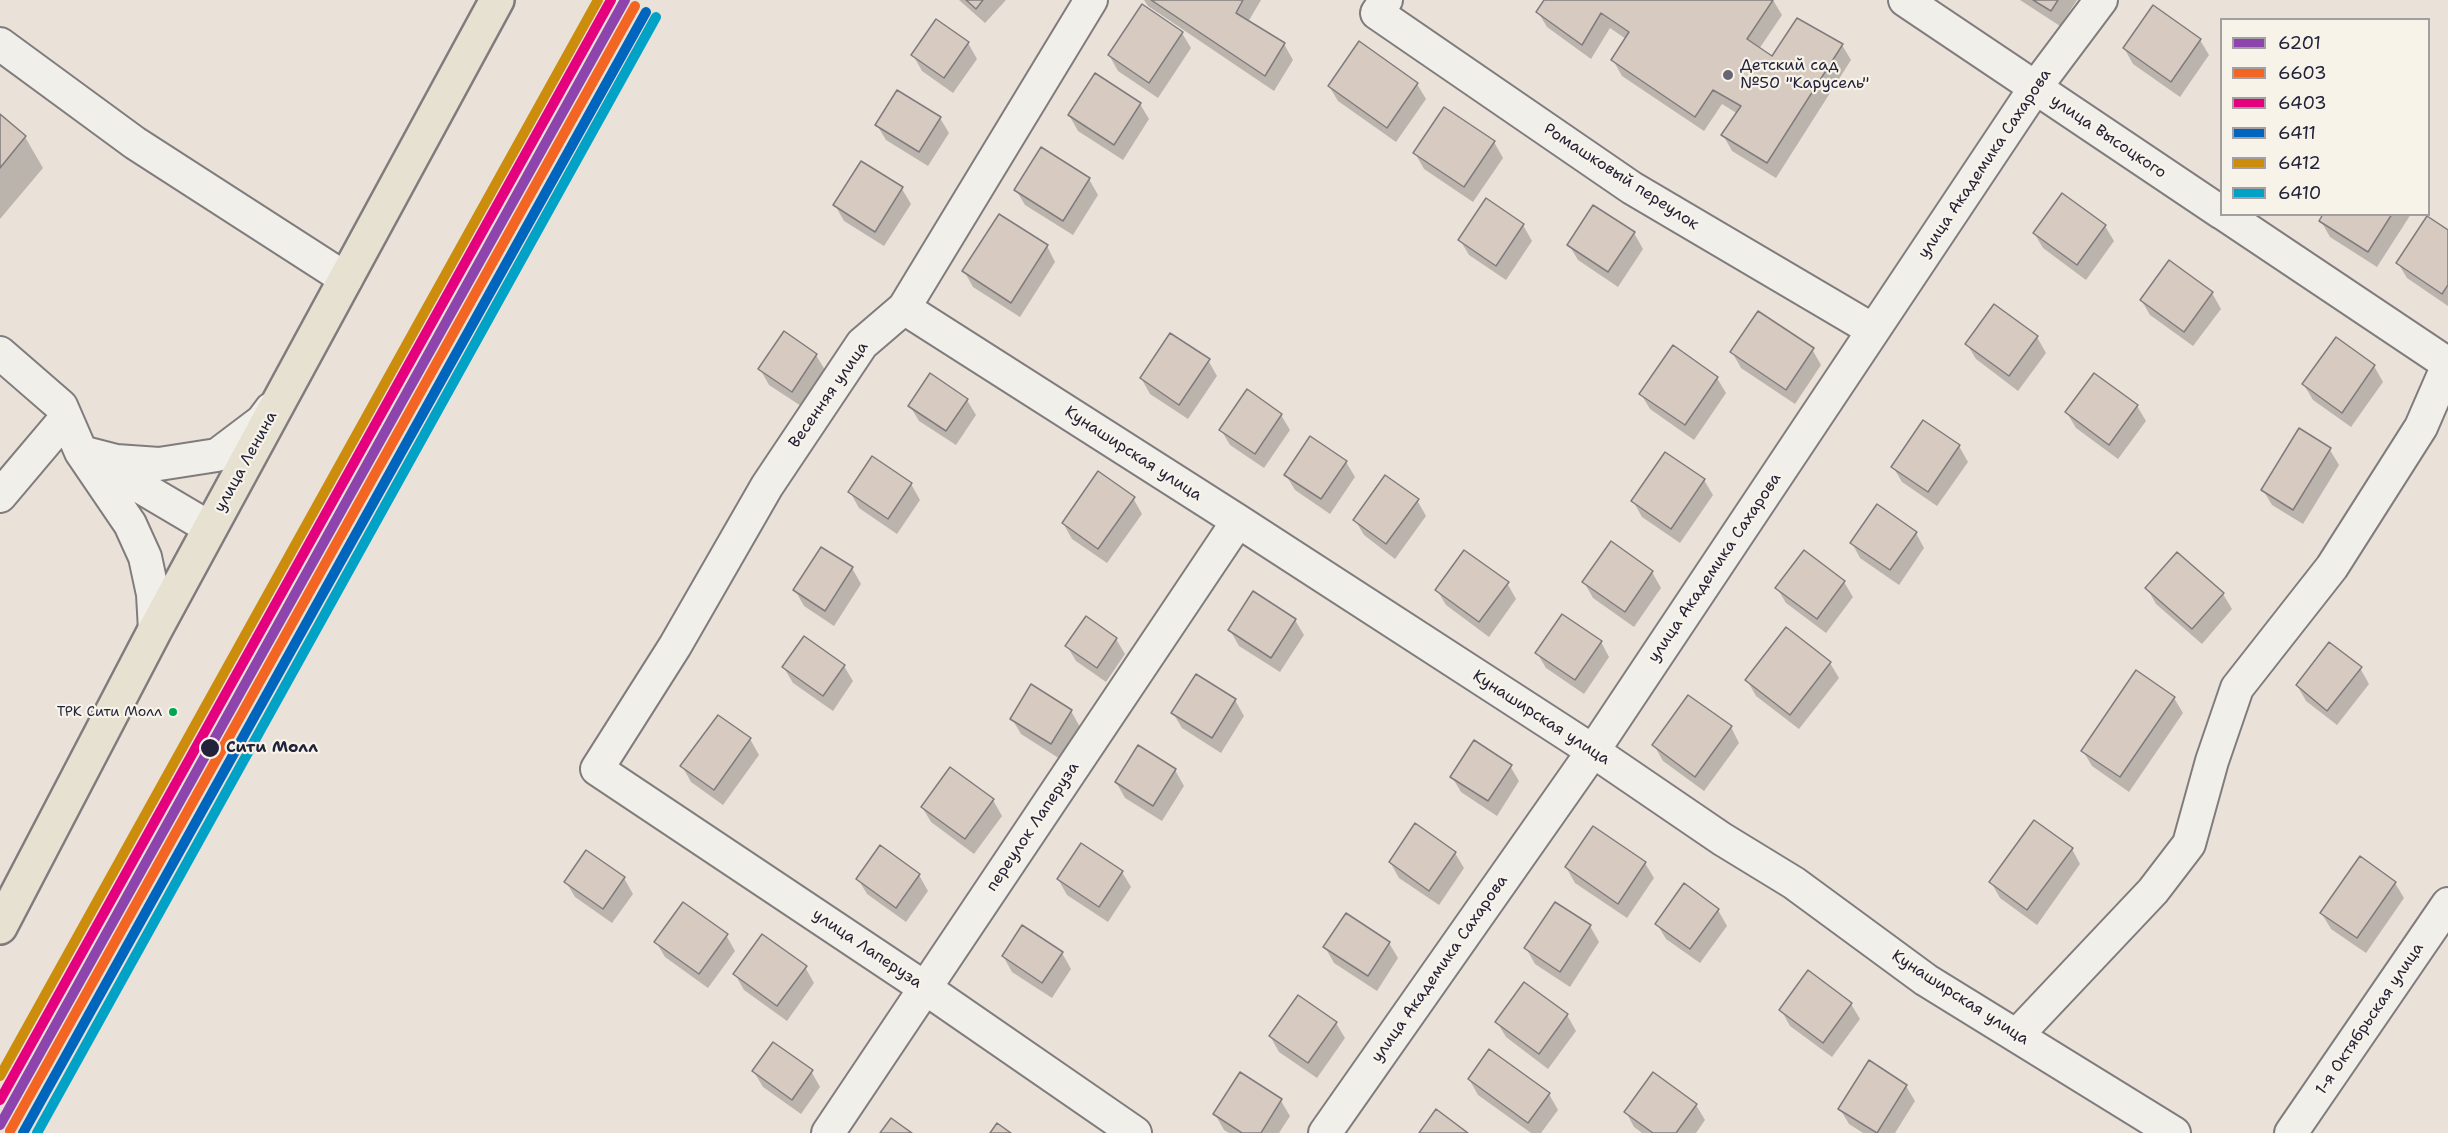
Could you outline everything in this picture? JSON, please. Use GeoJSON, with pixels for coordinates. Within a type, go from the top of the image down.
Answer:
{"type":"FeatureCollection","features":[{"type":"Feature","properties":{"kind":"main road","name":"улица Ленина"},"geometry":{"type":"LineString","coordinates":[[0,927],[155,630],[497,0]]}},
{"type":"Feature","properties":{"kind":"street","name":"Весенняя улица"},"geometry":{"type":"LineString","coordinates":[[597,769],[675,646],[767,486],[862,344],[904,308],[1091,0]]}},
{"type":"Feature","properties":{"kind":"street","name":"улица Высоцкого"},"geometry":{"type":"LineString","coordinates":[[1905,0],[2220,212]]}},
{"type":"Feature","properties":{"kind":"street","name":"улица Академика Сахарова"},"geometry":{"type":"LineString","coordinates":[[1325,1133],[1593,752],[2035,88],[2101,0]]}},
{"type":"Feature","properties":{"kind":"street","name":"Ромашковый переулок"},"geometry":{"type":"LineString","coordinates":[[1382,7],[1632,188],[1873,330]]}},
{"type":"Feature","properties":{"kind":"street"},"geometry":{"type":"LineString","coordinates":[[0,44],[135,143],[346,279]]}},
{"type":"Feature","properties":{"kind":"street","name":"улица Высоцкого"},"geometry":{"type":"LineString","coordinates":[[2226,216],[2448,365]]}},
{"type":"Feature","properties":{"kind":"street","name":"Кунаширская улица"},"geometry":{"type":"LineString","coordinates":[[904,308],[1238,521],[1593,752],[1722,839],[1794,883],[1926,980],[2175,1133]]}},
{"type":"Feature","properties":{"kind":"street"},"geometry":{"type":"LineString","coordinates":[[0,353],[61,406],[81,452],[130,524],[145,557],[153,594],[155,630]]}},
{"type":"Feature","properties":{"kind":"street"},"geometry":{"type":"LineString","coordinates":[[2017,1035],[2153,891],[2189,844],[2212,761],[2237,688],[2332,567],[2421,427],[2448,365]]}},
{"type":"Feature","properties":{"kind":"street"},"geometry":{"type":"LineString","coordinates":[[81,452],[116,461],[159,464],[217,455],[262,421],[286,391]]}},
{"type":"Feature","properties":{"kind":"street"},"geometry":{"type":"LineString","coordinates":[[0,496],[65,419]]}},
{"type":"Feature","properties":{"kind":"street"},"geometry":{"type":"LineString","coordinates":[[81,452],[210,528]]}},
{"type":"Feature","properties":{"kind":"street","name":"переулок Лаперуза"},"geometry":{"type":"LineString","coordinates":[[828,1133],[1238,521]]}},
{"type":"Feature","properties":{"kind":"street","name":"улица Лаперуза"},"geometry":{"type":"LineString","coordinates":[[597,769],[925,988],[1134,1133]]}},
{"type":"Feature","properties":{"kind":"street","name":"1-я Октябрьская улица"},"geometry":{"type":"LineString","coordinates":[[2291,1133],[2448,904]]}},
{"type":"Feature","properties":{"kind":"building"},"geometry":{"type":"Polygon","coordinates":[[[966,0],[983,0],[976,9],[966,0]]]}},
{"type":"Feature","properties":{"kind":"building"},"geometry":{"type":"Polygon","coordinates":[[[1151,0],[1243,0],[1236,13],[1285,43],[1265,76],[1151,0]]]}},
{"type":"Feature","properties":{"kind":"building","name":"Детский сад №50 \"Карусель\""},"geometry":{"type":"Polygon","coordinates":[[[1544,0],[1773,0],[1747,39],[1772,56],[1797,18],[1843,44],[1767,163],[1721,135],[1741,106],[1713,90],[1695,117],[1611,60],[1629,32],[1601,13],[1582,45],[1536,12],[1544,0]]]}},
{"type":"Feature","properties":{"kind":"building"},"geometry":{"type":"Polygon","coordinates":[[[2033,0],[2058,0],[2051,11],[2033,0]]]}},
{"type":"Feature","properties":{"kind":"building"},"geometry":{"type":"Polygon","coordinates":[[[1142,4],[1183,32],[1149,83],[1108,55],[1142,4]]]}},
{"type":"Feature","properties":{"kind":"building"},"geometry":{"type":"Polygon","coordinates":[[[2153,5],[2201,39],[2171,82],[2123,48],[2153,5]]]}},
{"type":"Feature","properties":{"kind":"building"},"geometry":{"type":"Polygon","coordinates":[[[936,19],[969,42],[944,78],[911,55],[936,19]]]}},
{"type":"Feature","properties":{"kind":"building"},"geometry":{"type":"Polygon","coordinates":[[[1359,41],[1418,83],[1387,128],[1328,86],[1359,41]]]}},
{"type":"Feature","properties":{"kind":"building"},"geometry":{"type":"Polygon","coordinates":[[[1095,73],[1141,103],[1114,145],[1068,115],[1095,73]]]}},
{"type":"Feature","properties":{"kind":"building"},"geometry":{"type":"Polygon","coordinates":[[[897,90],[941,117],[919,152],[875,125],[897,90]]]}},
{"type":"Feature","properties":{"kind":"building"},"geometry":{"type":"Polygon","coordinates":[[[1444,107],[1495,141],[1464,187],[1413,153],[1444,107]]]}},
{"type":"Feature","properties":{"kind":"building"},"geometry":{"type":"Polygon","coordinates":[[[0,114],[26,136],[0,168],[0,114]]]}},
{"type":"Feature","properties":{"kind":"building"},"geometry":{"type":"Polygon","coordinates":[[[1041,147],[1090,178],[1063,221],[1014,190],[1041,147]]]}},
{"type":"Feature","properties":{"kind":"building"},"geometry":{"type":"Polygon","coordinates":[[[861,161],[903,187],[875,232],[833,205],[861,161]]]}},
{"type":"Feature","properties":{"kind":"building"},"geometry":{"type":"Polygon","coordinates":[[[2062,193],[2106,225],[2077,265],[2033,233],[2062,193]]]}},
{"type":"Feature","properties":{"kind":"building"},"geometry":{"type":"Polygon","coordinates":[[[1486,198],[1524,224],[1496,266],[1458,240],[1486,198]]]}},
{"type":"Feature","properties":{"kind":"building"},"geometry":{"type":"Polygon","coordinates":[[[1593,205],[1635,232],[1608,272],[1567,245],[1593,205]]]}},
{"type":"Feature","properties":{"kind":"building"},"geometry":{"type":"Polygon","coordinates":[[[999,214],[1048,245],[1011,303],[962,271],[999,214]]]}},
{"type":"Feature","properties":{"kind":"building"},"geometry":{"type":"Polygon","coordinates":[[[2322,216],[2391,216],[2368,252],[2319,221],[2322,216]]]}},
{"type":"Feature","properties":{"kind":"building"},"geometry":{"type":"Polygon","coordinates":[[[2427,216],[2448,230],[2448,285],[2442,294],[2396,263],[2427,216]]]}},
{"type":"Feature","properties":{"kind":"building"},"geometry":{"type":"Polygon","coordinates":[[[2169,260],[2213,292],[2184,332],[2140,300],[2169,260]]]}},
{"type":"Feature","properties":{"kind":"building"},"geometry":{"type":"Polygon","coordinates":[[[1994,304],[2038,336],[2009,376],[1965,344],[1994,304]]]}},
{"type":"Feature","properties":{"kind":"building"},"geometry":{"type":"Polygon","coordinates":[[[1758,311],[1814,348],[1786,390],[1730,352],[1758,311]]]}},
{"type":"Feature","properties":{"kind":"building"},"geometry":{"type":"Polygon","coordinates":[[[784,331],[817,354],[792,392],[758,369],[784,331]]]}},
{"type":"Feature","properties":{"kind":"building"},"geometry":{"type":"Polygon","coordinates":[[[1170,333],[1210,359],[1179,405],[1140,378],[1170,333]]]}},
{"type":"Feature","properties":{"kind":"building"},"geometry":{"type":"Polygon","coordinates":[[[2336,337],[2375,365],[2342,413],[2302,384],[2336,337]]]}},
{"type":"Feature","properties":{"kind":"building"},"geometry":{"type":"Polygon","coordinates":[[[1673,345],[1718,377],[1685,425],[1639,394],[1673,345]]]}},
{"type":"Feature","properties":{"kind":"building"},"geometry":{"type":"Polygon","coordinates":[[[930,373],[968,399],[946,431],[908,406],[930,373]]]}},
{"type":"Feature","properties":{"kind":"building"},"geometry":{"type":"Polygon","coordinates":[[[2094,373],[2138,405],[2109,445],[2065,412],[2094,373]]]}},
{"type":"Feature","properties":{"kind":"building"},"geometry":{"type":"Polygon","coordinates":[[[1247,389],[1282,414],[1255,454],[1219,430],[1247,389]]]}},
{"type":"Feature","properties":{"kind":"building"},"geometry":{"type":"Polygon","coordinates":[[[1923,420],[1960,445],[1928,492],[1891,467],[1923,420]]]}},
{"type":"Feature","properties":{"kind":"building"},"geometry":{"type":"Polygon","coordinates":[[[2299,428],[2331,448],[2293,510],[2261,490],[2299,428]]]}},
{"type":"Feature","properties":{"kind":"building"},"geometry":{"type":"Polygon","coordinates":[[[1310,436],[1347,461],[1321,499],[1284,475],[1310,436]]]}},
{"type":"Feature","properties":{"kind":"building"},"geometry":{"type":"Polygon","coordinates":[[[1665,452],[1705,479],[1671,529],[1631,501],[1665,452]]]}},
{"type":"Feature","properties":{"kind":"building"},"geometry":{"type":"Polygon","coordinates":[[[872,456],[912,483],[888,519],[848,492],[872,456]]]}},
{"type":"Feature","properties":{"kind":"building"},"geometry":{"type":"Polygon","coordinates":[[[1098,471],[1135,497],[1098,549],[1062,523],[1098,471]]]}},
{"type":"Feature","properties":{"kind":"building"},"geometry":{"type":"Polygon","coordinates":[[[1385,475],[1419,499],[1386,544],[1353,520],[1385,475]]]}},
{"type":"Feature","properties":{"kind":"building"},"geometry":{"type":"Polygon","coordinates":[[[1877,504],[1917,532],[1890,570],[1850,543],[1877,504]]]}},
{"type":"Feature","properties":{"kind":"building"},"geometry":{"type":"Polygon","coordinates":[[[1611,541],[1653,571],[1625,612],[1582,582],[1611,541]]]}},
{"type":"Feature","properties":{"kind":"building"},"geometry":{"type":"Polygon","coordinates":[[[821,547],[853,567],[825,611],[793,590],[821,547]]]}},
{"type":"Feature","properties":{"kind":"building"},"geometry":{"type":"Polygon","coordinates":[[[1464,550],[1509,582],[1479,622],[1435,590],[1464,550]]]}},
{"type":"Feature","properties":{"kind":"building"},"geometry":{"type":"Polygon","coordinates":[[[1804,550],[1845,581],[1817,619],[1775,588],[1804,550]]]}},
{"type":"Feature","properties":{"kind":"building"},"geometry":{"type":"Polygon","coordinates":[[[2177,552],[2224,593],[2192,629],[2145,588],[2177,552]]]}},
{"type":"Feature","properties":{"kind":"building"},"geometry":{"type":"Polygon","coordinates":[[[1253,591],[1296,619],[1271,658],[1228,630],[1253,591]]]}},
{"type":"Feature","properties":{"kind":"building"},"geometry":{"type":"Polygon","coordinates":[[[1562,614],[1602,641],[1575,680],[1535,653],[1562,614]]]}},
{"type":"Feature","properties":{"kind":"building"},"geometry":{"type":"Polygon","coordinates":[[[1086,616],[1117,638],[1097,668],[1065,646],[1086,616]]]}},
{"type":"Feature","properties":{"kind":"building"},"geometry":{"type":"Polygon","coordinates":[[[1786,627],[1831,662],[1790,715],[1745,680],[1786,627]]]}},
{"type":"Feature","properties":{"kind":"building"},"geometry":{"type":"Polygon","coordinates":[[[804,636],[845,665],[823,696],[782,667],[804,636]]]}},
{"type":"Feature","properties":{"kind":"building"},"geometry":{"type":"Polygon","coordinates":[[[2329,642],[2362,667],[2327,711],[2296,685],[2329,642]]]}},
{"type":"Feature","properties":{"kind":"building"},"geometry":{"type":"Polygon","coordinates":[[[2136,670],[2175,697],[2120,777],[2081,751],[2136,670]]]}},
{"type":"Feature","properties":{"kind":"building"},"geometry":{"type":"Polygon","coordinates":[[[1196,674],[1236,699],[1212,738],[1171,713],[1196,674]]]}},
{"type":"Feature","properties":{"kind":"building"},"geometry":{"type":"Polygon","coordinates":[[[1031,684],[1072,710],[1051,744],[1010,719],[1031,684]]]}},
{"type":"Feature","properties":{"kind":"building"},"geometry":{"type":"Polygon","coordinates":[[[1688,695],[1732,726],[1695,777],[1652,745],[1688,695]]]}},
{"type":"Feature","properties":{"kind":"building"},"geometry":{"type":"Polygon","coordinates":[[[718,715],[751,738],[714,790],[680,766],[718,715]]]}},
{"type":"Feature","properties":{"kind":"building"},"geometry":{"type":"Polygon","coordinates":[[[1474,740],[1512,765],[1488,801],[1450,777],[1474,740]]]}},
{"type":"Feature","properties":{"kind":"building"},"geometry":{"type":"Polygon","coordinates":[[[1138,745],[1176,769],[1153,806],[1115,782],[1138,745]]]}},
{"type":"Feature","properties":{"kind":"building"},"geometry":{"type":"Polygon","coordinates":[[[950,767],[994,799],[965,839],[921,807],[950,767]]]}},
{"type":"Feature","properties":{"kind":"building"},"geometry":{"type":"Polygon","coordinates":[[[2034,820],[2073,848],[2027,910],[1989,882],[2034,820]]]}},
{"type":"Feature","properties":{"kind":"building"},"geometry":{"type":"Polygon","coordinates":[[[1415,823],[1456,852],[1429,891],[1389,862],[1415,823]]]}},
{"type":"Feature","properties":{"kind":"building"},"geometry":{"type":"Polygon","coordinates":[[[1593,826],[1646,862],[1618,904],[1565,867],[1593,826]]]}},
{"type":"Feature","properties":{"kind":"building"},"geometry":{"type":"Polygon","coordinates":[[[1081,843],[1123,871],[1099,907],[1057,879],[1081,843]]]}},
{"type":"Feature","properties":{"kind":"building"},"geometry":{"type":"Polygon","coordinates":[[[880,845],[920,874],[896,908],[856,879],[880,845]]]}},
{"type":"Feature","properties":{"kind":"building"},"geometry":{"type":"Polygon","coordinates":[[[586,850],[625,877],[603,909],[564,882],[586,850]]]}},
{"type":"Feature","properties":{"kind":"building"},"geometry":{"type":"Polygon","coordinates":[[[2360,856],[2396,882],[2357,938],[2320,913],[2360,856]]]}},
{"type":"Feature","properties":{"kind":"building"},"geometry":{"type":"Polygon","coordinates":[[[1684,883],[1719,909],[1690,949],[1655,924],[1684,883]]]}},
{"type":"Feature","properties":{"kind":"building"},"geometry":{"type":"Polygon","coordinates":[[[683,902],[728,934],[699,974],[654,942],[683,902]]]}},
{"type":"Feature","properties":{"kind":"building"},"geometry":{"type":"Polygon","coordinates":[[[1555,902],[1591,925],[1560,972],[1524,948],[1555,902]]]}},
{"type":"Feature","properties":{"kind":"building"},"geometry":{"type":"Polygon","coordinates":[[[1346,913],[1390,942],[1368,976],[1323,947],[1346,913]]]}},
{"type":"Feature","properties":{"kind":"building"},"geometry":{"type":"Polygon","coordinates":[[[1022,925],[1063,952],[1042,983],[1002,956],[1022,925]]]}},
{"type":"Feature","properties":{"kind":"building"},"geometry":{"type":"Polygon","coordinates":[[[762,934],[807,966],[777,1006],[733,974],[762,934]]]}},
{"type":"Feature","properties":{"kind":"building"},"geometry":{"type":"Polygon","coordinates":[[[1808,970],[1852,1003],[1823,1043],[1779,1010],[1808,970]]]}},
{"type":"Feature","properties":{"kind":"building"},"geometry":{"type":"Polygon","coordinates":[[[1524,982],[1568,1014],[1539,1054],[1495,1022],[1524,982]]]}},
{"type":"Feature","properties":{"kind":"building"},"geometry":{"type":"Polygon","coordinates":[[[1298,995],[1337,1022],[1308,1063],[1269,1036],[1298,995]]]}},
{"type":"Feature","properties":{"kind":"building"},"geometry":{"type":"Polygon","coordinates":[[[773,1042],[813,1070],[792,1100],[752,1071],[773,1042]]]}},
{"type":"Feature","properties":{"kind":"building"},"geometry":{"type":"Polygon","coordinates":[[[1489,1049],[1550,1093],[1528,1123],[1468,1079],[1489,1049]]]}},
{"type":"Feature","properties":{"kind":"building"},"geometry":{"type":"Polygon","coordinates":[[[1869,1060],[1907,1085],[1877,1133],[1838,1109],[1869,1060]]]}},
{"type":"Feature","properties":{"kind":"building"},"geometry":{"type":"Polygon","coordinates":[[[1240,1072],[1282,1099],[1261,1133],[1242,1133],[1213,1114],[1240,1072]]]}},
{"type":"Feature","properties":{"kind":"building"},"geometry":{"type":"Polygon","coordinates":[[[1653,1072],[1697,1104],[1676,1133],[1653,1133],[1624,1112],[1653,1072]]]}},
{"type":"Feature","properties":{"kind":"building"},"geometry":{"type":"Polygon","coordinates":[[[1436,1109],[1468,1133],[1419,1133],[1436,1109]]]}},
{"type":"Feature","properties":{"kind":"building"},"geometry":{"type":"Polygon","coordinates":[[[891,1118],[912,1133],[880,1133],[891,1118]]]}},
{"type":"Feature","properties":{"kind":"building"},"geometry":{"type":"Polygon","coordinates":[[[997,1123],[1011,1133],[990,1133],[997,1123]]]}},
{"type":"Feature","properties":{"kind":"transit line","name":"6412"},"geometry":{"type":"LineString","coordinates":[[0,1076],[598,0]]}},
{"type":"Feature","properties":{"kind":"transit line","name":"6403"},"geometry":{"type":"LineString","coordinates":[[0,1100],[611,0]]}},
{"type":"Feature","properties":{"kind":"transit line","name":"6201"},"geometry":{"type":"LineString","coordinates":[[0,1125],[625,0]]}},
{"type":"Feature","properties":{"kind":"transit line","name":"6603"},"geometry":{"type":"LineString","coordinates":[[10,1131],[635,6]]}},
{"type":"Feature","properties":{"kind":"transit line","name":"6411"},"geometry":{"type":"LineString","coordinates":[[23,1133],[646,12]]}},
{"type":"Feature","properties":{"kind":"transit line","name":"6410"},"geometry":{"type":"LineString","coordinates":[[37,1133],[656,17]]}},
{"type":"Feature","properties":{"kind":"place","name":"Детский сад №50 \"Карусель\""},"geometry":{"type":"Point","coordinates":[1728,75]}},
{"type":"Feature","properties":{"kind":"place","name":"ТРК Сити Молл"},"geometry":{"type":"Point","coordinates":[173,712]}},
{"type":"Feature","properties":{"kind":"place","name":"Сити Молл"},"geometry":{"type":"Point","coordinates":[210,748]}}]}
